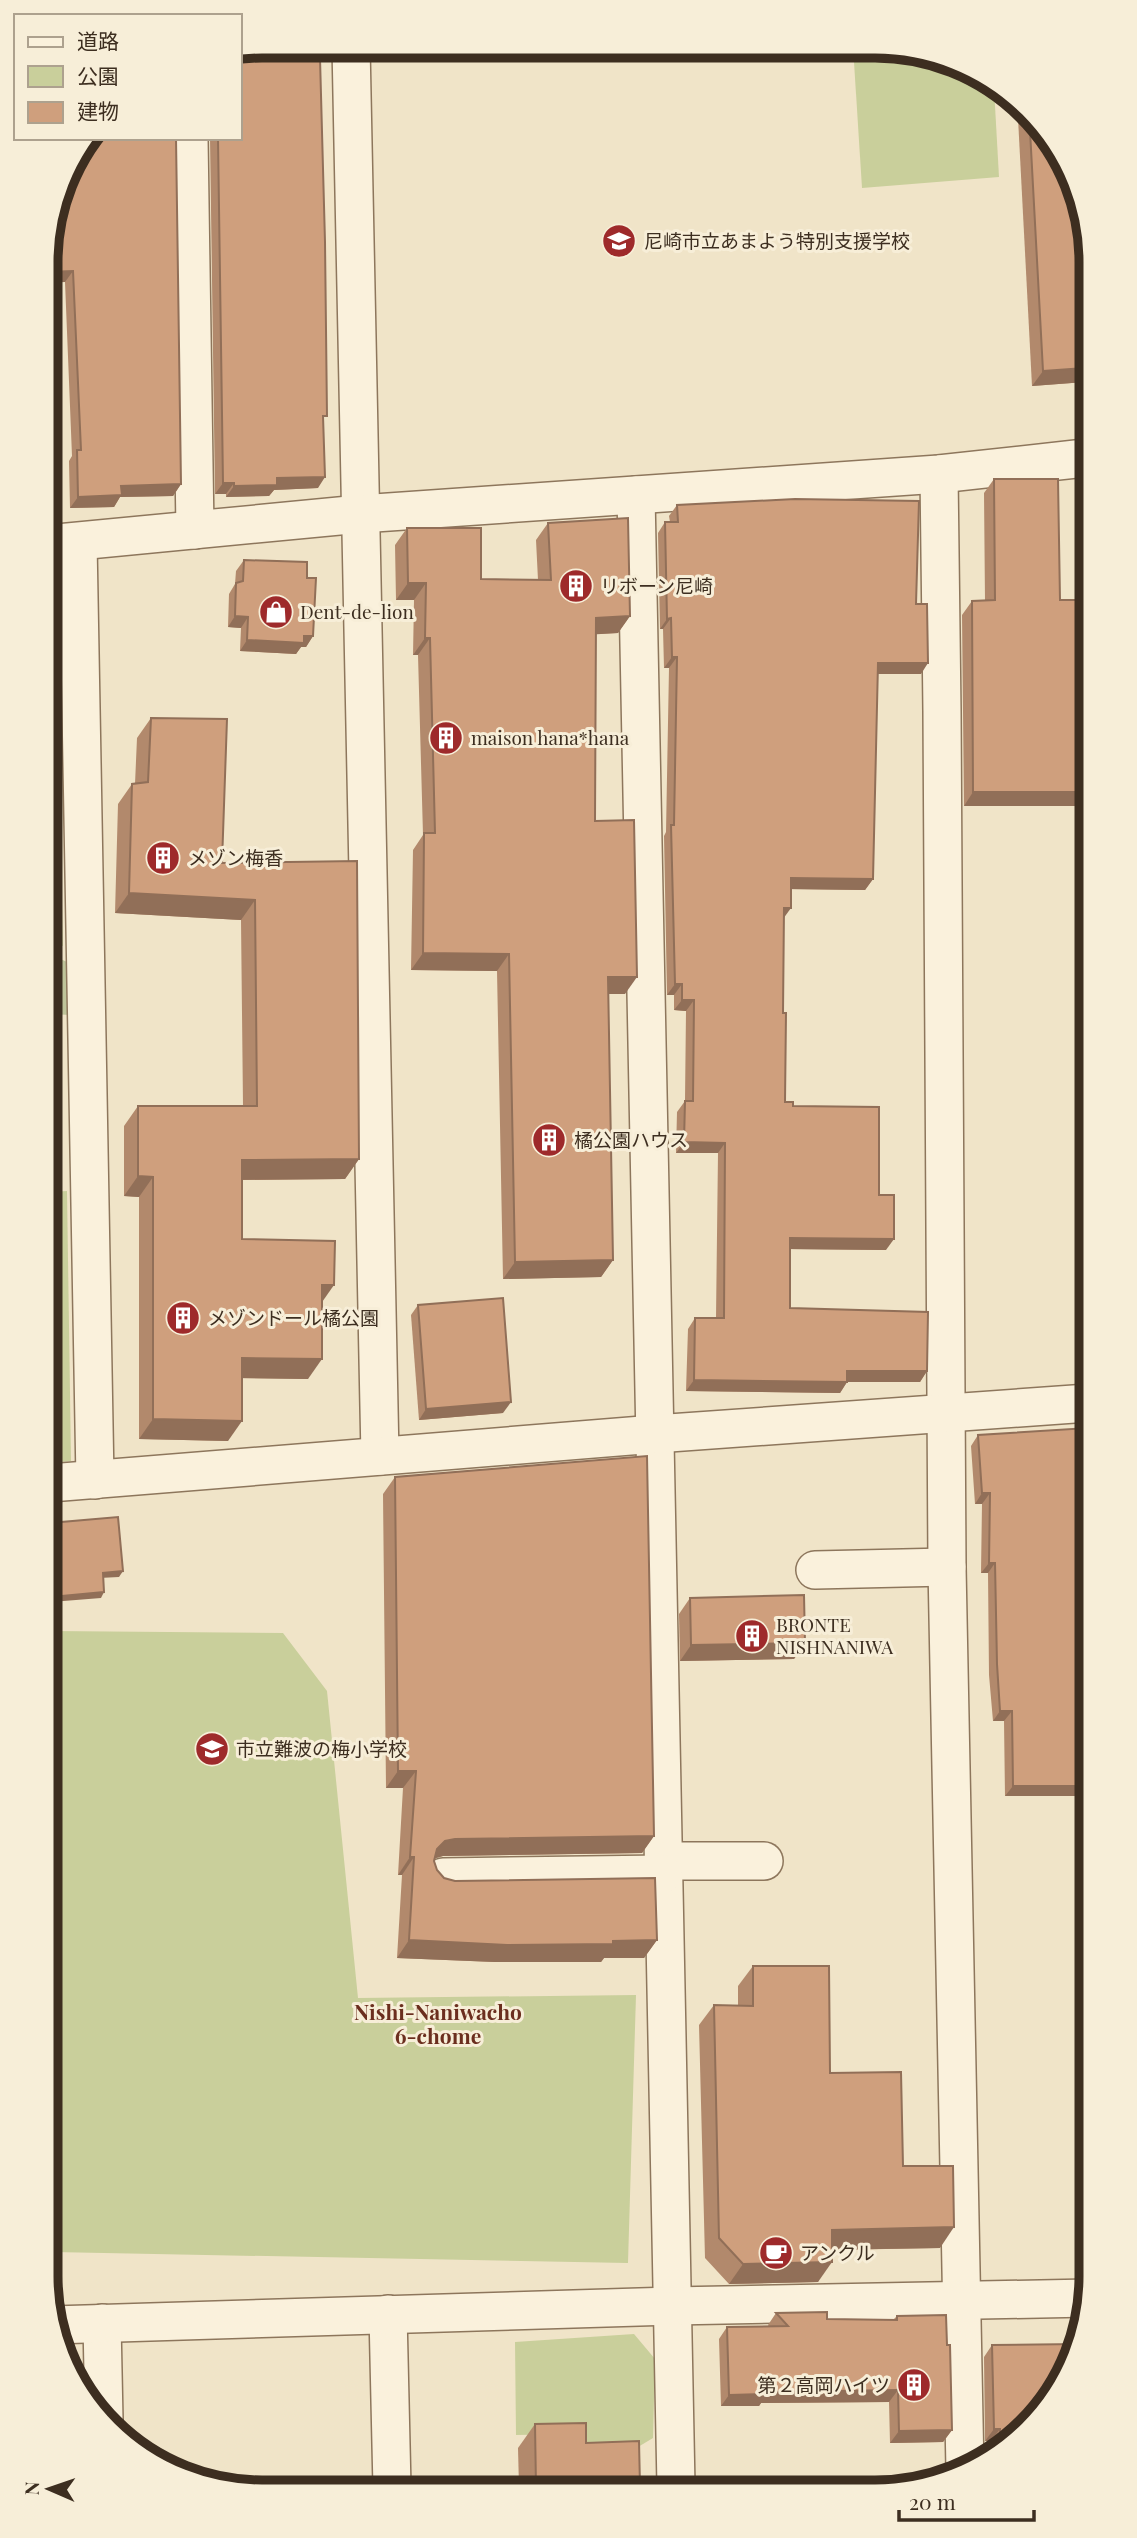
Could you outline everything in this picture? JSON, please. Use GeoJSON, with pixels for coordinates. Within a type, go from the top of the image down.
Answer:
{"type":"FeatureCollection","features":[{"type":"Feature","properties":{"kind":"street"},"geometry":{"type":"LineString","coordinates":[[351,58],[380,1456]]}},
{"type":"Feature","properties":{"kind":"street"},"geometry":{"type":"LineString","coordinates":[[189,140],[195,530]]}},
{"type":"Feature","properties":{"kind":"street"},"geometry":{"type":"LineString","coordinates":[[95,1480],[63,543],[360,514],[939,474],[1079,459]]}},
{"type":"Feature","properties":{"kind":"street"},"geometry":{"type":"LineString","coordinates":[[939,474],[947,1567],[964,2459]]}},
{"type":"Feature","properties":{"kind":"street"},"geometry":{"type":"LineString","coordinates":[[636,495],[676,2480]]}},
{"type":"Feature","properties":{"kind":"street"},"geometry":{"type":"LineString","coordinates":[[58,1482],[655,1434],[1079,1405]]}},
{"type":"Feature","properties":{"kind":"street"},"geometry":{"type":"LineString","coordinates":[[815,1570],[947,1567]]}},
{"type":"Feature","properties":{"kind":"street"},"geometry":{"type":"LineString","coordinates":[[443,1877],[764,1861]]}},
{"type":"Feature","properties":{"kind":"street"},"geometry":{"type":"LineString","coordinates":[[64,2325],[672,2306],[1078,2298]]}},
{"type":"Feature","properties":{"kind":"street"},"geometry":{"type":"LineString","coordinates":[[388,2314],[392,2480]]}},
{"type":"Feature","properties":{"kind":"street"},"geometry":{"type":"LineString","coordinates":[[102,2323],[104,2405]]}},
{"type":"Feature","properties":{"kind":"green space"},"geometry":{"type":"Polygon","coordinates":[[[904,59],[915,62],[965,79],[994,97],[999,177],[862,188],[854,62],[904,59]]]}},
{"type":"Feature","properties":{"kind":"green space"},"geometry":{"type":"Polygon","coordinates":[[[58,736],[63,946],[58,945],[58,736]]]}},
{"type":"Feature","properties":{"kind":"green space"},"geometry":{"type":"Polygon","coordinates":[[[58,958],[67,962],[71,1015],[58,1014],[58,958]]]}},
{"type":"Feature","properties":{"kind":"green space"},"geometry":{"type":"Polygon","coordinates":[[[67,1191],[71,1461],[58,1462],[58,1192],[67,1191]]]}},
{"type":"Feature","properties":{"kind":"green space","name":"市立難波の梅小学校"},"geometry":{"type":"Polygon","coordinates":[[[58,1631],[283,1633],[327,1691],[358,1998],[636,1995],[628,2263],[58,2252],[58,1631]]]}},
{"type":"Feature","properties":{"kind":"green space"},"geometry":{"type":"Polygon","coordinates":[[[634,2334],[655,2359],[653,2438],[638,2447],[587,2451],[571,2434],[516,2435],[515,2342],[634,2334]]]}},
{"type":"Feature","properties":{"kind":"building"},"geometry":{"type":"Polygon","coordinates":[[[320,58],[325,242],[325,477],[277,478],[277,485],[234,486],[234,483],[223,483],[218,140],[242,140],[242,59],[320,58]]]}},
{"type":"Feature","properties":{"kind":"building"},"geometry":{"type":"Polygon","coordinates":[[[1030,128],[1064,184],[1078,235],[1079,368],[1043,371],[1030,128]]]}},
{"type":"Feature","properties":{"kind":"building"},"geometry":{"type":"Polygon","coordinates":[[[99,140],[176,140],[181,484],[121,486],[122,495],[78,497],[77,450],[81,450],[73,271],[58,272],[59,235],[73,184],[99,140]]]}},
{"type":"Feature","properties":{"kind":"building"},"geometry":{"type":"Polygon","coordinates":[[[994,479],[1058,479],[1060,600],[1079,600],[1079,792],[973,792],[972,601],[995,600],[994,479]]]}},
{"type":"Feature","properties":{"kind":"building"},"geometry":{"type":"Polygon","coordinates":[[[795,499],[919,501],[916,604],[927,604],[928,663],[878,663],[873,879],[791,878],[791,908],[784,908],[785,1102],[793,1102],[793,1106],[879,1107],[879,1195],[894,1195],[894,1239],[790,1238],[790,1308],[928,1312],[927,1371],[847,1371],[847,1382],[694,1380],[695,1318],[724,1318],[725,1143],[684,1142],[685,1101],[693,1101],[694,1000],[682,1000],[682,984],[675,984],[671,825],[674,825],[677,657],[672,657],[671,618],[667,619],[665,522],[678,522],[677,505],[795,499]]]}},
{"type":"Feature","properties":{"kind":"building"},"geometry":{"type":"Polygon","coordinates":[[[628,518],[630,616],[596,618],[595,821],[634,820],[637,977],[608,977],[613,1260],[515,1262],[509,954],[423,953],[424,833],[435,833],[430,638],[425,638],[426,583],[408,583],[407,528],[481,528],[481,579],[551,580],[548,523],[628,518]]]}},
{"type":"Feature","properties":{"kind":"building"},"geometry":{"type":"Polygon","coordinates":[[[244,560],[307,562],[307,578],[316,578],[313,636],[304,636],[304,643],[247,640],[248,617],[235,616],[236,583],[243,581],[244,560]]]}},
{"type":"Feature","properties":{"kind":"building"},"geometry":{"type":"Polygon","coordinates":[[[151,718],[227,719],[222,863],[357,861],[359,1159],[242,1160],[242,1239],[335,1241],[334,1285],[322,1285],[322,1359],[242,1358],[242,1421],[153,1419],[153,1177],[138,1176],[138,1106],[257,1106],[255,900],[129,893],[132,784],[148,782],[151,718]]]}},
{"type":"Feature","properties":{"kind":"building"},"geometry":{"type":"Polygon","coordinates":[[[503,1298],[511,1402],[426,1409],[418,1305],[503,1298]]]}},
{"type":"Feature","properties":{"kind":"building"},"geometry":{"type":"Polygon","coordinates":[[[1079,1429],[1079,1786],[1013,1786],[1012,1711],[1000,1711],[995,1563],[989,1563],[990,1493],[982,1493],[978,1435],[1079,1429]]]}},
{"type":"Feature","properties":{"kind":"building"},"geometry":{"type":"Polygon","coordinates":[[[647,1456],[654,1836],[455,1839],[445,1841],[437,1849],[434,1861],[444,1878],[455,1881],[655,1878],[657,1940],[613,1941],[613,1944],[507,1945],[409,1940],[414,1857],[410,1857],[416,1771],[398,1771],[395,1477],[647,1456]]]}},
{"type":"Feature","properties":{"kind":"building"},"geometry":{"type":"Polygon","coordinates":[[[118,1517],[123,1571],[103,1573],[104,1592],[58,1596],[58,1522],[118,1517]]]}},
{"type":"Feature","properties":{"kind":"building"},"geometry":{"type":"Polygon","coordinates":[[[804,1595],[805,1643],[691,1645],[690,1598],[804,1595]]]}},
{"type":"Feature","properties":{"kind":"building"},"geometry":{"type":"Polygon","coordinates":[[[753,1966],[829,1966],[830,2073],[901,2072],[903,2166],[953,2166],[954,2227],[832,2230],[832,2262],[743,2264],[719,2238],[714,2005],[753,2006],[753,1966]]]}},
{"type":"Feature","properties":{"kind":"building"},"geometry":{"type":"Polygon","coordinates":[[[827,2312],[827,2319],[897,2320],[897,2316],[946,2315],[947,2345],[950,2345],[952,2430],[899,2431],[898,2390],[729,2395],[727,2327],[788,2326],[776,2313],[827,2312]]]}},
{"type":"Feature","properties":{"kind":"building"},"geometry":{"type":"Polygon","coordinates":[[[1067,2344],[1052,2378],[1037,2400],[1000,2437],[1000,2429],[994,2429],[992,2345],[1067,2344]]]}},
{"type":"Feature","properties":{"kind":"building"},"geometry":{"type":"Polygon","coordinates":[[[586,2423],[586,2443],[639,2441],[640,2480],[536,2480],[535,2424],[586,2423]]]}},
{"type":"Feature","properties":{"kind":"place","name":"尼崎市立あまよう特別支援学校"},"geometry":{"type":"Point","coordinates":[619,241]}},
{"type":"Feature","properties":{"kind":"place","name":"リボーン尼崎"},"geometry":{"type":"Point","coordinates":[576,586]}},
{"type":"Feature","properties":{"kind":"place","name":"Dent-de-lion"},"geometry":{"type":"Point","coordinates":[276,612]}},
{"type":"Feature","properties":{"kind":"place","name":"maison hana*hana"},"geometry":{"type":"Point","coordinates":[446,738]}},
{"type":"Feature","properties":{"kind":"place","name":"メゾン梅香"},"geometry":{"type":"Point","coordinates":[163,858]}},
{"type":"Feature","properties":{"kind":"place","name":"橘公園ハウス"},"geometry":{"type":"Point","coordinates":[549,1140]}},
{"type":"Feature","properties":{"kind":"place","name":"メゾンドール橘公園"},"geometry":{"type":"Point","coordinates":[183,1318]}},
{"type":"Feature","properties":{"kind":"place","name":"BRONTE NISHNANIWA"},"geometry":{"type":"Point","coordinates":[752,1636]}},
{"type":"Feature","properties":{"kind":"place","name":"市立難波の梅小学校"},"geometry":{"type":"Point","coordinates":[212,1749]}},
{"type":"Feature","properties":{"kind":"place","name":"アンクル"},"geometry":{"type":"Point","coordinates":[776,2253]}},
{"type":"Feature","properties":{"kind":"place","name":"第２高岡ハイツ"},"geometry":{"type":"Point","coordinates":[914,2385]}},
{"type":"Feature","properties":{"kind":"district","name":"Nishi-Naniwacho 6-chome"},"geometry":{"type":"Point","coordinates":[438,2025]}}]}
